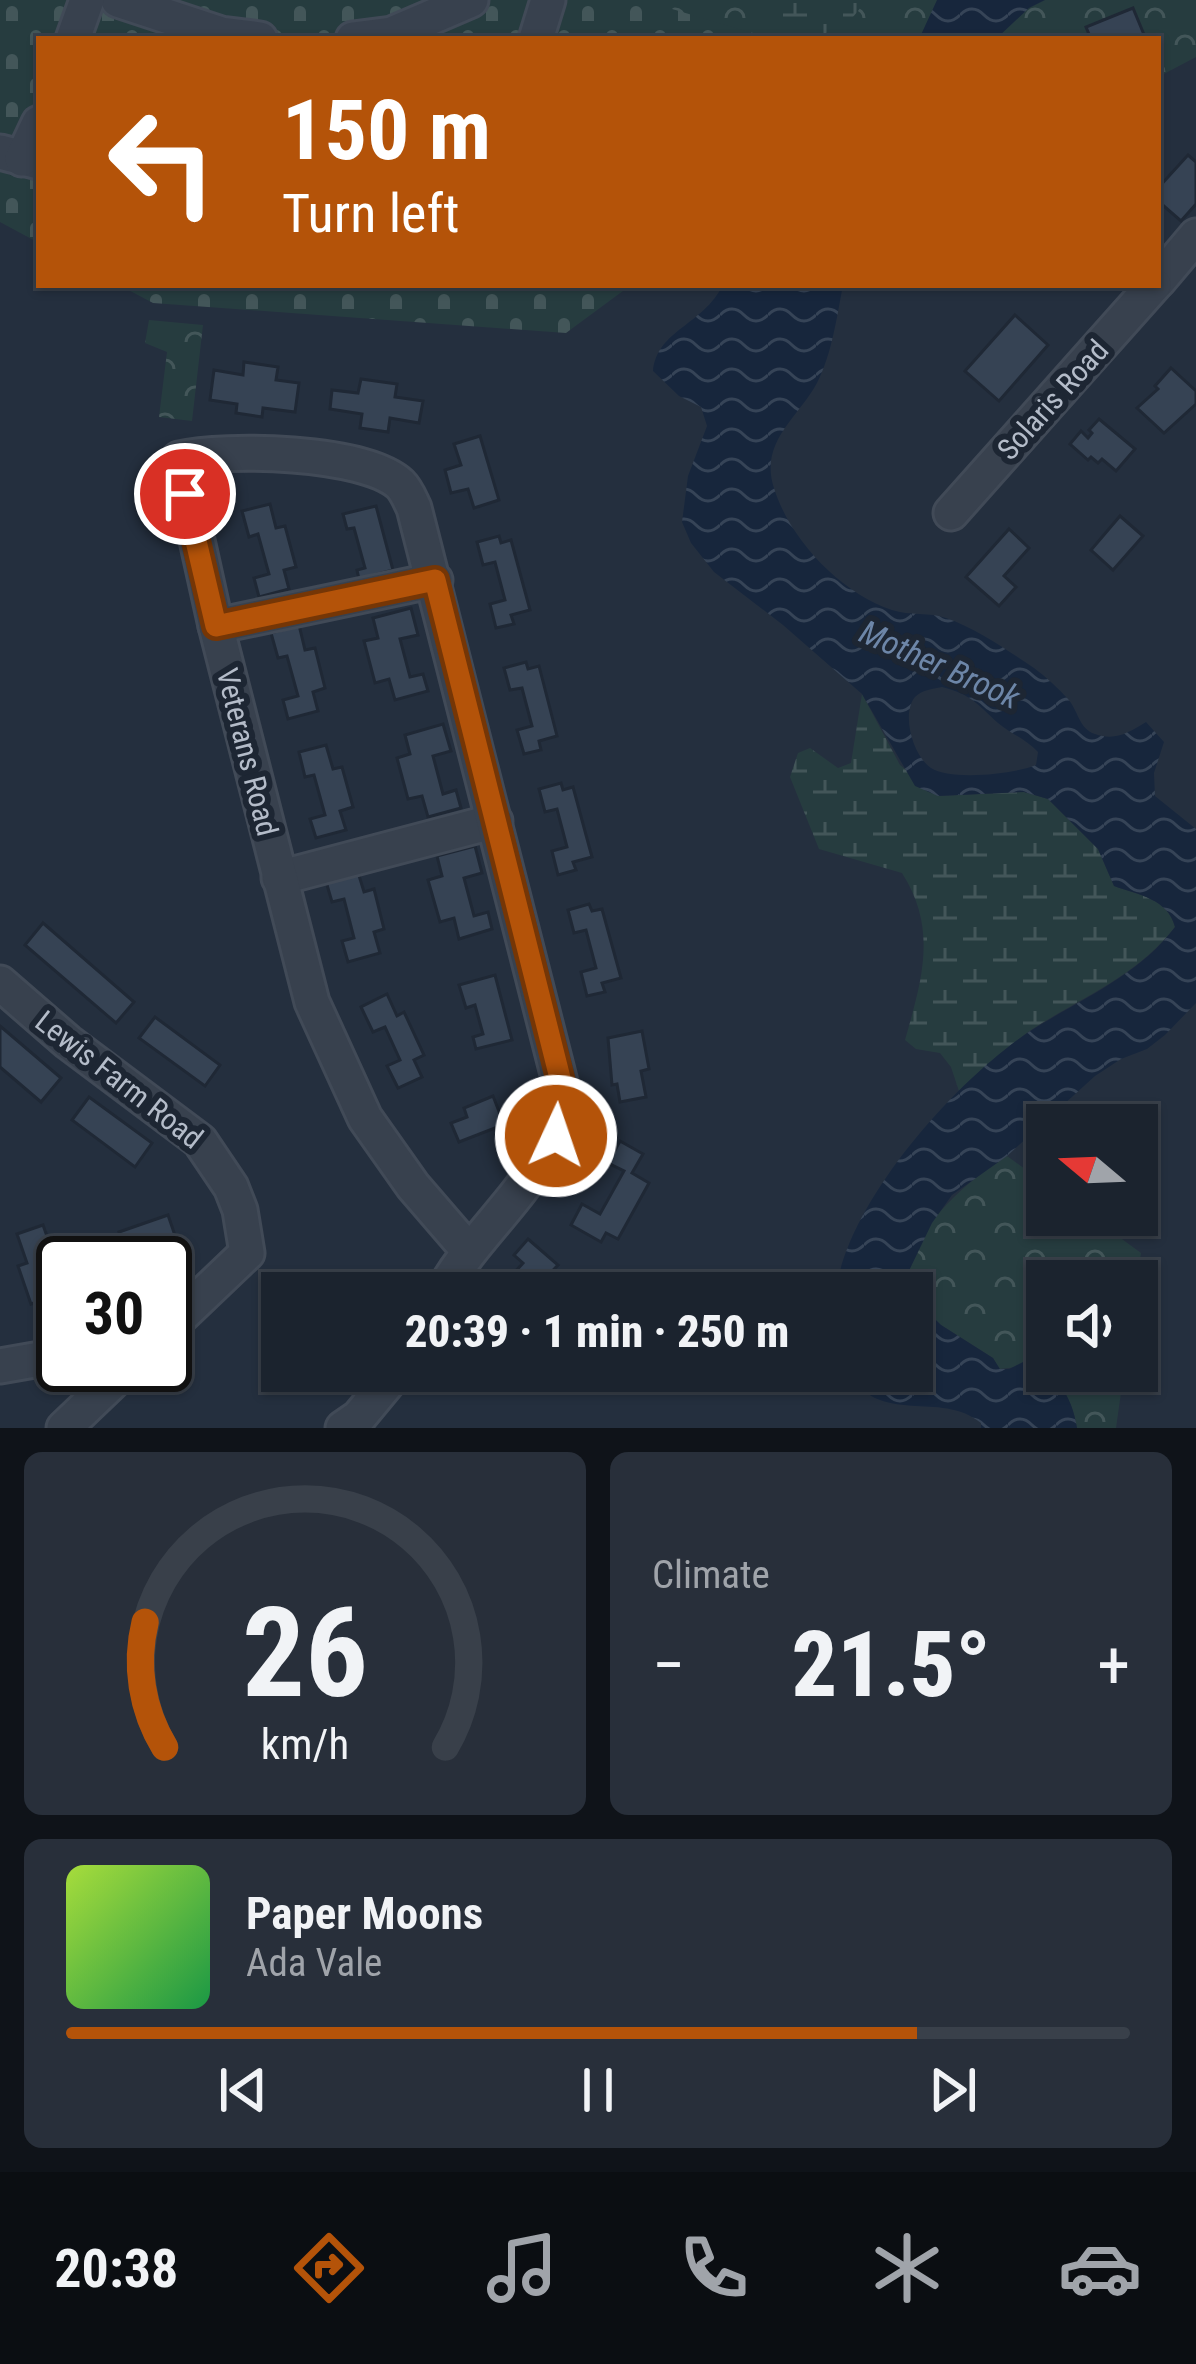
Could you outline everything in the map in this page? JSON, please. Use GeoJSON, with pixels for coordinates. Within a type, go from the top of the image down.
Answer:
{"type":"FeatureCollection","features":[{"type":"Feature","properties":{"kind":"street"},"geometry":{"type":"LineString","coordinates":[[74,36],[87,0]]}},
{"type":"Feature","properties":{"kind":"street"},"geometry":{"type":"LineString","coordinates":[[118,0],[237,36]]}},
{"type":"Feature","properties":{"kind":"street"},"geometry":{"type":"LineString","coordinates":[[376,36],[392,34],[471,0]]}},
{"type":"Feature","properties":{"kind":"street"},"geometry":{"type":"LineString","coordinates":[[537,36],[548,0]]}},
{"type":"Feature","properties":{"kind":"street"},"geometry":{"type":"LineString","coordinates":[[20,158],[36,129]]}},
{"type":"Feature","properties":{"kind":"street","name":"Solaris Road"},"geometry":{"type":"LineString","coordinates":[[1161,277],[1196,236]]}},
{"type":"Feature","properties":{"kind":"street","name":"Solaris Road"},"geometry":{"type":"LineString","coordinates":[[951,513],[1152,288]]}},
{"type":"Feature","properties":{"kind":"street","name":"Veterans Road"},"geometry":{"type":"LineString","coordinates":[[456,1272],[544,1158],[562,1112],[562,1086],[415,508],[404,487],[363,467],[255,451],[179,460],[300,966],[343,1077],[388,1154],[469,1251]]}},
{"type":"Feature","properties":{"kind":"street"},"geometry":{"type":"LineString","coordinates":[[216,626],[435,580]]}},
{"type":"Feature","properties":{"kind":"street"},"geometry":{"type":"LineString","coordinates":[[279,878],[495,821]]}},
{"type":"Feature","properties":{"kind":"street","name":"Lewis Farm Road"},"geometry":{"type":"LineString","coordinates":[[0,983],[215,1157],[240,1210],[247,1253],[192,1305]]}},
{"type":"Feature","properties":{"kind":"street"},"geometry":{"type":"LineString","coordinates":[[0,1366],[36,1359]]}},
{"type":"Feature","properties":{"kind":"street"},"geometry":{"type":"LineString","coordinates":[[84,1423],[109,1392]]}},
{"type":"Feature","properties":{"kind":"street"},"geometry":{"type":"LineString","coordinates":[[343,1428],[380,1392]]}},
{"type":"Feature","properties":{"kind":"green space"},"geometry":{"type":"Polygon","coordinates":[[[0,0],[681,0],[672,9],[763,36],[36,36],[36,241],[0,222],[0,0]]]}},
{"type":"Feature","properties":{"kind":"green space"},"geometry":{"type":"Polygon","coordinates":[[[681,0],[1196,0],[1196,57],[1161,75],[1161,36],[763,36],[670,9],[681,0]]]}},
{"type":"Feature","properties":{"kind":"green space"},"geometry":{"type":"Polygon","coordinates":[[[742,0],[866,0],[841,27],[806,34],[769,24],[742,0]]]}},
{"type":"Feature","properties":{"kind":"green space"},"geometry":{"type":"Polygon","coordinates":[[[125,288],[627,288],[566,333],[153,303],[125,288]]]}},
{"type":"Feature","properties":{"kind":"green space"},"geometry":{"type":"Polygon","coordinates":[[[149,320],[203,325],[192,421],[159,417],[167,352],[145,343],[149,320]]]}},
{"type":"Feature","properties":{"kind":"green space"},"geometry":{"type":"Polygon","coordinates":[[[862,694],[900,765],[938,796],[1024,792],[1048,799],[1098,849],[1114,886],[1159,904],[1175,927],[1144,959],[1031,1030],[959,1091],[940,1053],[916,1049],[905,1040],[921,976],[923,935],[920,914],[902,873],[819,849],[790,777],[798,753],[810,748],[838,768],[851,763],[862,694]]]}},
{"type":"Feature","properties":{"kind":"green space"},"geometry":{"type":"Polygon","coordinates":[[[1007,1156],[1026,1170],[1026,1236],[1118,1236],[1141,1253],[1140,1260],[1026,1260],[1026,1366],[999,1369],[993,1358],[941,1325],[933,1317],[933,1272],[908,1272],[926,1230],[973,1180],[1007,1156]]]}},
{"type":"Feature","properties":{"kind":"green space"},"geometry":{"type":"Polygon","coordinates":[[[1064,1392],[1121,1392],[1116,1428],[1077,1428],[1064,1392]]]}},
{"type":"Feature","properties":{"kind":"water"},"geometry":{"type":"Polygon","coordinates":[[[937,0],[1045,0],[999,36],[920,36],[937,0]]]}},
{"type":"Feature","properties":{"kind":"water","name":"Mother Brook"},"geometry":{"type":"Polygon","coordinates":[[[721,288],[842,288],[822,372],[783,431],[772,457],[774,488],[792,527],[820,562],[854,591],[899,612],[958,623],[1034,668],[1068,699],[1090,732],[1115,736],[1146,722],[1164,742],[1154,773],[1155,796],[1196,829],[1196,1003],[1147,1049],[1095,1076],[1064,1104],[1026,1104],[1026,1139],[952,1195],[932,1223],[908,1272],[841,1272],[860,1220],[911,1144],[1005,1049],[1129,971],[1175,927],[1159,904],[1114,886],[1098,849],[1048,799],[1024,792],[938,796],[915,786],[862,694],[714,572],[691,543],[682,522],[688,476],[707,426],[701,407],[679,396],[653,371],[656,357],[671,337],[704,310],[721,288]],[[942,687],[915,697],[909,714],[919,754],[931,768],[953,774],[983,775],[1036,765],[1038,752],[973,700],[942,687]]]}},
{"type":"Feature","properties":{"kind":"water"},"geometry":{"type":"Polygon","coordinates":[[[933,1317],[993,1358],[1000,1369],[1026,1363],[1026,1392],[1064,1392],[1077,1428],[981,1428],[981,1423],[965,1413],[876,1398],[867,1392],[933,1392],[933,1317]]]}},
{"type":"Feature","properties":{"kind":"building"},"geometry":{"type":"Polygon","coordinates":[[[1133,8],[1145,36],[1090,36],[1086,27],[1133,8]]]}},
{"type":"Feature","properties":{"kind":"building"},"geometry":{"type":"Polygon","coordinates":[[[1188,155],[1196,162],[1196,204],[1181,221],[1161,204],[1161,185],[1188,155]]]}},
{"type":"Feature","properties":{"kind":"building"},"geometry":{"type":"Polygon","coordinates":[[[1015,315],[1048,345],[999,401],[965,371],[1015,315]]]}},
{"type":"Feature","properties":{"kind":"building"},"geometry":{"type":"Polygon","coordinates":[[[244,362],[278,367],[276,380],[299,383],[295,412],[263,408],[262,417],[236,413],[237,404],[210,400],[214,370],[243,375],[244,362]]]}},
{"type":"Feature","properties":{"kind":"building"},"geometry":{"type":"Polygon","coordinates":[[[1171,368],[1196,391],[1196,404],[1164,433],[1137,408],[1158,389],[1155,386],[1171,368]]]}},
{"type":"Feature","properties":{"kind":"building"},"geometry":{"type":"Polygon","coordinates":[[[361,379],[397,384],[395,397],[423,401],[419,423],[390,418],[388,432],[360,428],[362,414],[330,409],[332,390],[358,393],[361,379]]]}},
{"type":"Feature","properties":{"kind":"building"},"geometry":{"type":"Polygon","coordinates":[[[1099,419],[1135,449],[1116,471],[1102,459],[1098,463],[1091,457],[1088,460],[1070,444],[1081,431],[1088,438],[1099,419]]]}},
{"type":"Feature","properties":{"kind":"building"},"geometry":{"type":"Polygon","coordinates":[[[480,436],[499,500],[474,508],[468,489],[451,493],[445,470],[461,465],[454,444],[480,436]]]}},
{"type":"Feature","properties":{"kind":"building"},"geometry":{"type":"Polygon","coordinates":[[[270,504],[276,528],[285,526],[296,567],[284,570],[289,589],[259,597],[254,578],[269,574],[258,534],[249,537],[242,511],[270,504]]]}},
{"type":"Feature","properties":{"kind":"building"},"geometry":{"type":"Polygon","coordinates":[[[376,506],[393,570],[359,579],[357,570],[365,568],[354,528],[347,529],[343,514],[376,506]]]}},
{"type":"Feature","properties":{"kind":"building"},"geometry":{"type":"Polygon","coordinates":[[[1120,516],[1143,536],[1113,570],[1091,550],[1120,516]]]}},
{"type":"Feature","properties":{"kind":"building"},"geometry":{"type":"Polygon","coordinates":[[[1009,529],[1029,548],[1004,576],[1016,587],[999,606],[966,577],[1009,529]]]}},
{"type":"Feature","properties":{"kind":"building"},"geometry":{"type":"Polygon","coordinates":[[[499,536],[501,543],[511,540],[530,610],[511,615],[514,624],[496,628],[490,604],[505,600],[495,562],[483,565],[477,542],[499,536]]]}},
{"type":"Feature","properties":{"kind":"building"},"geometry":{"type":"Polygon","coordinates":[[[411,608],[418,635],[400,639],[410,677],[423,674],[428,691],[395,700],[389,679],[375,683],[364,641],[378,638],[373,618],[411,608]]]}},
{"type":"Feature","properties":{"kind":"building"},"geometry":{"type":"Polygon","coordinates":[[[299,625],[305,650],[315,648],[325,688],[313,692],[318,711],[288,719],[283,700],[298,696],[287,656],[278,658],[271,633],[299,625]]]}},
{"type":"Feature","properties":{"kind":"building"},"geometry":{"type":"Polygon","coordinates":[[[526,662],[528,669],[539,666],[557,736],[539,741],[541,750],[524,754],[517,730],[532,726],[522,688],[510,690],[504,668],[526,662]]]}},
{"type":"Feature","properties":{"kind":"building"},"geometry":{"type":"Polygon","coordinates":[[[443,724],[451,751],[433,756],[443,794],[456,790],[461,808],[428,817],[422,796],[408,799],[397,758],[410,754],[405,735],[443,724]]]}},
{"type":"Feature","properties":{"kind":"building"},"geometry":{"type":"Polygon","coordinates":[[[326,745],[333,769],[342,767],[353,807],[340,811],[346,830],[316,838],[310,819],[325,815],[314,775],[305,777],[299,752],[326,745]]]}},
{"type":"Feature","properties":{"kind":"building"},"geometry":{"type":"Polygon","coordinates":[[[561,783],[563,790],[573,787],[592,857],[573,862],[576,870],[558,875],[552,851],[567,847],[557,809],[545,812],[539,789],[561,783]]]}},
{"type":"Feature","properties":{"kind":"building"},"geometry":{"type":"Polygon","coordinates":[[[475,846],[482,873],[464,878],[474,916],[488,912],[492,929],[459,939],[454,918],[440,922],[428,880],[442,876],[437,856],[475,846]]]}},
{"type":"Feature","properties":{"kind":"building"},"geometry":{"type":"Polygon","coordinates":[[[357,869],[364,892],[374,889],[384,929],[374,932],[380,953],[348,962],[342,941],[354,938],[344,899],[332,902],[325,878],[357,869]]]}},
{"type":"Feature","properties":{"kind":"building"},"geometry":{"type":"Polygon","coordinates":[[[589,904],[592,911],[602,909],[621,978],[602,983],[605,992],[587,996],[581,972],[596,968],[586,930],[574,933],[568,910],[589,904]]]}},
{"type":"Feature","properties":{"kind":"building"},"geometry":{"type":"Polygon","coordinates":[[[43,923],[134,1002],[116,1023],[25,945],[43,923]]]}},
{"type":"Feature","properties":{"kind":"building"},"geometry":{"type":"Polygon","coordinates":[[[495,975],[512,1040],[476,1049],[473,1037],[483,1034],[475,1005],[466,1008],[459,985],[495,975]]]}},
{"type":"Feature","properties":{"kind":"building"},"geometry":{"type":"Polygon","coordinates":[[[387,994],[397,1016],[404,1012],[424,1055],[414,1060],[422,1077],[398,1088],[387,1066],[400,1060],[385,1027],[373,1032],[361,1007],[387,994]]]}},
{"type":"Feature","properties":{"kind":"building"},"geometry":{"type":"Polygon","coordinates":[[[155,1017],[220,1065],[205,1086],[139,1038],[155,1017]]]}},
{"type":"Feature","properties":{"kind":"building"},"geometry":{"type":"Polygon","coordinates":[[[0,1026],[61,1078],[41,1102],[0,1067],[0,1026]]]}},
{"type":"Feature","properties":{"kind":"building"},"geometry":{"type":"Polygon","coordinates":[[[642,1031],[649,1069],[641,1071],[646,1097],[620,1102],[617,1084],[612,1085],[608,1038],[642,1031]]]}},
{"type":"Feature","properties":{"kind":"building"},"geometry":{"type":"Polygon","coordinates":[[[493,1096],[500,1114],[509,1110],[513,1121],[459,1142],[451,1123],[467,1117],[464,1108],[493,1096]]]}},
{"type":"Feature","properties":{"kind":"building"},"geometry":{"type":"Polygon","coordinates":[[[89,1097],[152,1143],[135,1167],[72,1120],[89,1097]]]}},
{"type":"Feature","properties":{"kind":"building"},"geometry":{"type":"Polygon","coordinates":[[[620,1141],[643,1154],[632,1173],[649,1183],[618,1239],[606,1233],[601,1242],[571,1225],[582,1204],[600,1214],[624,1171],[608,1163],[620,1141]]]}},
{"type":"Feature","properties":{"kind":"building"},"geometry":{"type":"Polygon","coordinates":[[[168,1215],[175,1236],[120,1236],[119,1232],[168,1215]]]}},
{"type":"Feature","properties":{"kind":"building"},"geometry":{"type":"Polygon","coordinates":[[[43,1225],[47,1236],[36,1236],[36,1302],[31,1304],[18,1266],[27,1263],[17,1234],[43,1225]]]}},
{"type":"Feature","properties":{"kind":"building"},"geometry":{"type":"Polygon","coordinates":[[[528,1239],[558,1265],[551,1272],[515,1272],[523,1263],[514,1255],[528,1239]]]}},
{"type":"Feature","properties":{"kind":"route"},"geometry":{"type":"LineString","coordinates":[[185,494],[216,626],[435,580],[562,1086],[556,1136]]}}]}
